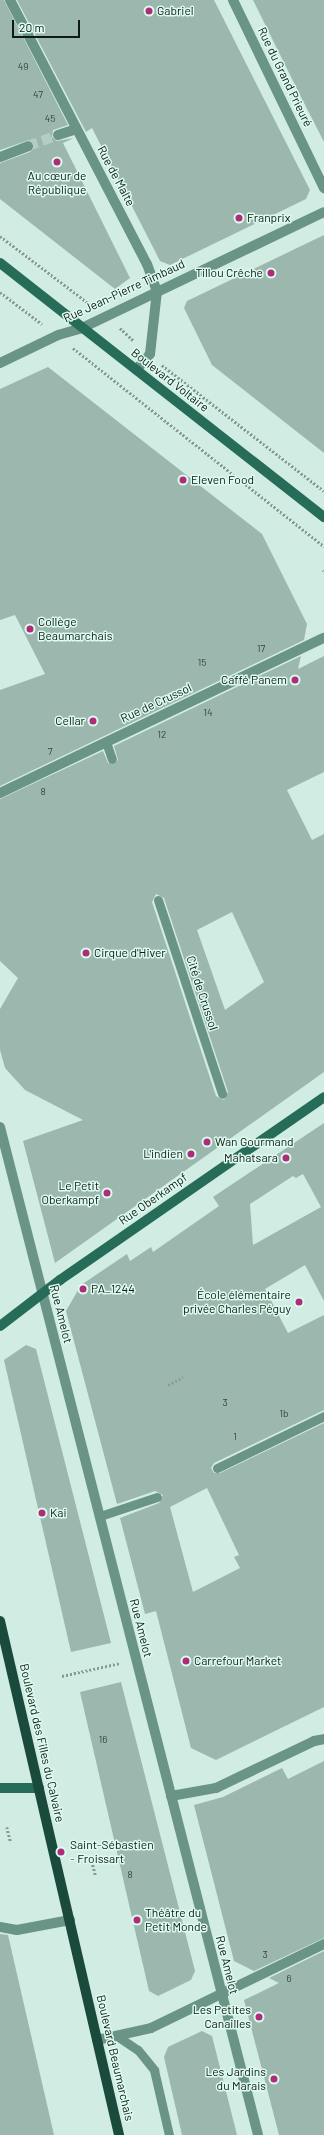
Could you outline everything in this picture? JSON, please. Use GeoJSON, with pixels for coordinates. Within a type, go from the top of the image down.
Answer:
{"type":"FeatureCollection","features":[{"type":"Feature","properties":{"kind":"main road","name":"Boulevard des Filles du Calvaire"},"geometry":{"type":"LineString","coordinates":[[0,1621],[86,1987]]}},
{"type":"Feature","properties":{"kind":"main road","name":"Boulevard Beaumarchais"},"geometry":{"type":"LineString","coordinates":[[86,1987],[119,2135]]}},
{"type":"Feature","properties":{"kind":"street","name":"Rue de Malte"},"geometry":{"type":"LineString","coordinates":[[10,0],[147,264],[157,291],[150,354]]}},
{"type":"Feature","properties":{"kind":"street","name":"Rue du Grand Prieuré"},"geometry":{"type":"LineString","coordinates":[[234,0],[324,188]]}},
{"type":"Feature","properties":{"kind":"street"},"geometry":{"type":"LineString","coordinates":[[58,135],[76,128]]}},
{"type":"Feature","properties":{"kind":"street"},"geometry":{"type":"LineString","coordinates":[[0,157],[28,146]]}},
{"type":"Feature","properties":{"kind":"street","name":"Rue Jean-Pierre Timbaud"},"geometry":{"type":"LineString","coordinates":[[0,363],[58,335],[82,328],[324,212]]}},
{"type":"Feature","properties":{"kind":"street","name":"Boulevard Voltaire"},"geometry":{"type":"LineString","coordinates":[[0,263],[324,517]]}},
{"type":"Feature","properties":{"kind":"street"},"geometry":{"type":"LineString","coordinates":[[136,370],[150,354]]}},
{"type":"Feature","properties":{"kind":"street","name":"Rue de Crussol"},"geometry":{"type":"LineString","coordinates":[[0,793],[324,638]]}},
{"type":"Feature","properties":{"kind":"street","name":"Rue Oberkampf"},"geometry":{"type":"LineString","coordinates":[[0,1326],[41,1294],[324,1098]]}},
{"type":"Feature","properties":{"kind":"street","name":"Rue Amelot"},"geometry":{"type":"LineString","coordinates":[[0,1127],[36,1265],[41,1294],[100,1516],[258,2135]]}},
{"type":"Feature","properties":{"kind":"street"},"geometry":{"type":"LineString","coordinates":[[171,1796],[216,1788],[314,1741],[324,1739]]}},
{"type":"Feature","properties":{"kind":"street"},"geometry":{"type":"LineString","coordinates":[[0,1788],[39,1788]]}},
{"type":"Feature","properties":{"kind":"street"},"geometry":{"type":"LineString","coordinates":[[0,1928],[17,1930],[70,1920]]}},
{"type":"Feature","properties":{"kind":"street"},"geometry":{"type":"LineString","coordinates":[[97,2040],[151,2028],[324,1944]]}},
{"type":"Feature","properties":{"kind":"lane"},"geometry":{"type":"LineString","coordinates":[[106,742],[112,759]]}},
{"type":"Feature","properties":{"kind":"lane","name":"Cité de Crussol"},"geometry":{"type":"LineString","coordinates":[[158,900],[222,1094]]}},
{"type":"Feature","properties":{"kind":"lane"},"geometry":{"type":"LineString","coordinates":[[217,1468],[324,1416]]}},
{"type":"Feature","properties":{"kind":"lane"},"geometry":{"type":"LineString","coordinates":[[100,1516],[157,1497]]}},
{"type":"Feature","properties":{"kind":"lane"},"geometry":{"type":"LineString","coordinates":[[117,2036],[138,2050],[154,2070],[169,2135]]}},
{"type":"Feature","properties":{"kind":"path"},"geometry":{"type":"LineString","coordinates":[[0,236],[61,283]]}},
{"type":"Feature","properties":{"kind":"path"},"geometry":{"type":"LineString","coordinates":[[0,292],[16,305]]}},
{"type":"Feature","properties":{"kind":"path","name":"Boulevard Voltaire"},"geometry":{"type":"LineString","coordinates":[[150,354],[324,491]]}},
{"type":"Feature","properties":{"kind":"path"},"geometry":{"type":"LineString","coordinates":[[107,375],[324,546]]}},
{"type":"Feature","properties":{"kind":"path"},"geometry":{"type":"LineString","coordinates":[[168,1385],[183,1377]]}},
{"type":"Feature","properties":{"kind":"path"},"geometry":{"type":"LineString","coordinates":[[62,1676],[136,1659]]}},
{"type":"Feature","properties":{"kind":"path"},"geometry":{"type":"LineString","coordinates":[[8,1827],[11,1843]]}},
{"type":"Feature","properties":{"kind":"path"},"geometry":{"type":"LineString","coordinates":[[92,1861],[96,1877]]}},
{"type":"Feature","properties":{"kind":"building"},"geometry":{"type":"Polygon","coordinates":[[[0,0],[4,0],[68,125],[53,130],[52,137],[57,141],[74,138],[63,143],[130,278],[115,289],[0,199],[0,163],[30,152],[34,147],[29,140],[0,150],[0,0]]]}},
{"type":"Feature","properties":{"kind":"building"},"geometry":{"type":"Polygon","coordinates":[[[17,0],[214,0],[310,190],[306,199],[170,265],[160,261],[92,128],[86,132],[17,0]]]}},
{"type":"Feature","properties":{"kind":"building"},"geometry":{"type":"Polygon","coordinates":[[[253,0],[324,0],[324,142],[300,95],[253,0]]]}},
{"type":"Feature","properties":{"kind":"building"},"geometry":{"type":"Polygon","coordinates":[[[324,235],[324,453],[212,365],[184,308],[187,301],[324,235]]]}},
{"type":"Feature","properties":{"kind":"building"},"geometry":{"type":"Polygon","coordinates":[[[48,367],[262,534],[307,624],[304,640],[0,786],[0,690],[45,674],[15,615],[0,620],[0,389],[48,367]]]}},
{"type":"Feature","properties":{"kind":"building"},"geometry":{"type":"Polygon","coordinates":[[[301,656],[298,669],[324,656],[324,772],[287,790],[312,840],[324,834],[324,1072],[55,1263],[23,1141],[83,1120],[25,1090],[5,1068],[0,1050],[0,1009],[18,978],[0,961],[0,799],[103,751],[108,763],[114,764],[118,760],[114,746],[301,656]],[[156,894],[152,902],[216,1096],[224,1100],[228,1092],[164,898],[156,894]],[[232,912],[197,930],[225,1010],[264,982],[232,912]]]}},
{"type":"Feature","properties":{"kind":"building"},"geometry":{"type":"Polygon","coordinates":[[[324,1123],[324,1301],[305,1265],[265,1289],[288,1333],[324,1315],[324,1410],[214,1463],[211,1468],[214,1473],[220,1473],[324,1423],[324,1707],[216,1760],[191,1748],[156,1611],[145,1614],[120,1518],[159,1503],[163,1495],[155,1491],[117,1504],[66,1311],[81,1285],[127,1254],[130,1261],[151,1247],[153,1252],[219,1206],[213,1197],[324,1123]],[[303,1174],[296,1178],[293,1176],[250,1204],[253,1245],[321,1207],[303,1174]],[[207,1488],[170,1507],[193,1592],[240,1568],[234,1557],[239,1555],[207,1488]]]}},
{"type":"Feature","properties":{"kind":"building"},"geometry":{"type":"Polygon","coordinates":[[[26,1345],[36,1349],[111,1643],[71,1652],[4,1360],[26,1345]]]}},
{"type":"Feature","properties":{"kind":"building"},"geometry":{"type":"Polygon","coordinates":[[[121,1682],[195,1971],[191,1980],[158,1996],[149,1991],[80,1692],[121,1682]]]}},
{"type":"Feature","properties":{"kind":"building"},"geometry":{"type":"Polygon","coordinates":[[[324,1761],[324,1938],[254,1971],[234,1961],[194,1805],[223,1797],[282,1768],[288,1779],[324,1761]]]}},
{"type":"Feature","properties":{"kind":"building"},"geometry":{"type":"Polygon","coordinates":[[[0,1934],[8,1935],[54,2135],[0,2135],[0,1934]]]}},
{"type":"Feature","properties":{"kind":"building"},"geometry":{"type":"Polygon","coordinates":[[[324,1951],[324,2135],[279,2135],[244,2000],[279,1983],[269,1978],[324,1951]]]}},
{"type":"Feature","properties":{"kind":"building"},"geometry":{"type":"Polygon","coordinates":[[[202,2031],[212,2036],[237,2135],[182,2135],[164,2057],[168,2047],[202,2031]]]}},
{"type":"Feature","properties":{"kind":"tunnel"},"geometry":{"type":"LineString","coordinates":[[28,146],[58,135]]}},
{"type":"Feature","properties":{"kind":"place","name":"Gabriel"},"geometry":{"type":"Point","coordinates":[149,11]}},
{"type":"Feature","properties":{"kind":"place","name":"Au cœur de République"},"geometry":{"type":"Point","coordinates":[57,162]}},
{"type":"Feature","properties":{"kind":"place","name":"Franprix"},"geometry":{"type":"Point","coordinates":[239,218]}},
{"type":"Feature","properties":{"kind":"place","name":"Tillou Crêche"},"geometry":{"type":"Point","coordinates":[271,273]}},
{"type":"Feature","properties":{"kind":"place","name":"Eleven Food"},"geometry":{"type":"Point","coordinates":[183,480]}},
{"type":"Feature","properties":{"kind":"place","name":"Collège Beaumarchais"},"geometry":{"type":"Point","coordinates":[30,629]}},
{"type":"Feature","properties":{"kind":"place","name":"Caffé Panem"},"geometry":{"type":"Point","coordinates":[295,680]}},
{"type":"Feature","properties":{"kind":"place","name":"Cellar"},"geometry":{"type":"Point","coordinates":[93,721]}},
{"type":"Feature","properties":{"kind":"place","name":"Cirque d'Hiver"},"geometry":{"type":"Point","coordinates":[86,953]}},
{"type":"Feature","properties":{"kind":"place","name":"Wan Gourmand"},"geometry":{"type":"Point","coordinates":[207,1142]}},
{"type":"Feature","properties":{"kind":"place","name":"L'indien"},"geometry":{"type":"Point","coordinates":[191,1154]}},
{"type":"Feature","properties":{"kind":"place","name":"Mahatsara"},"geometry":{"type":"Point","coordinates":[286,1158]}},
{"type":"Feature","properties":{"kind":"place","name":"Le Petit Oberkampf"},"geometry":{"type":"Point","coordinates":[107,1193]}},
{"type":"Feature","properties":{"kind":"place","name":"PA_1244"},"geometry":{"type":"Point","coordinates":[83,1289]}},
{"type":"Feature","properties":{"kind":"place","name":"École élémentaire privée Charles Péguy"},"geometry":{"type":"Point","coordinates":[299,1302]}},
{"type":"Feature","properties":{"kind":"place","name":"Kai"},"geometry":{"type":"Point","coordinates":[42,1513]}},
{"type":"Feature","properties":{"kind":"place","name":"Carrefour Market"},"geometry":{"type":"Point","coordinates":[186,1661]}},
{"type":"Feature","properties":{"kind":"place","name":"Saint-Sébastien - Froissart"},"geometry":{"type":"Point","coordinates":[61,1852]}},
{"type":"Feature","properties":{"kind":"place","name":"Théâtre du Petit Monde"},"geometry":{"type":"Point","coordinates":[137,1920]}},
{"type":"Feature","properties":{"kind":"place","name":"Les Petites Canailles"},"geometry":{"type":"Point","coordinates":[259,2017]}},
{"type":"Feature","properties":{"kind":"place","name":"Les Jardins du Marais"},"geometry":{"type":"Point","coordinates":[274,2079]}}]}
